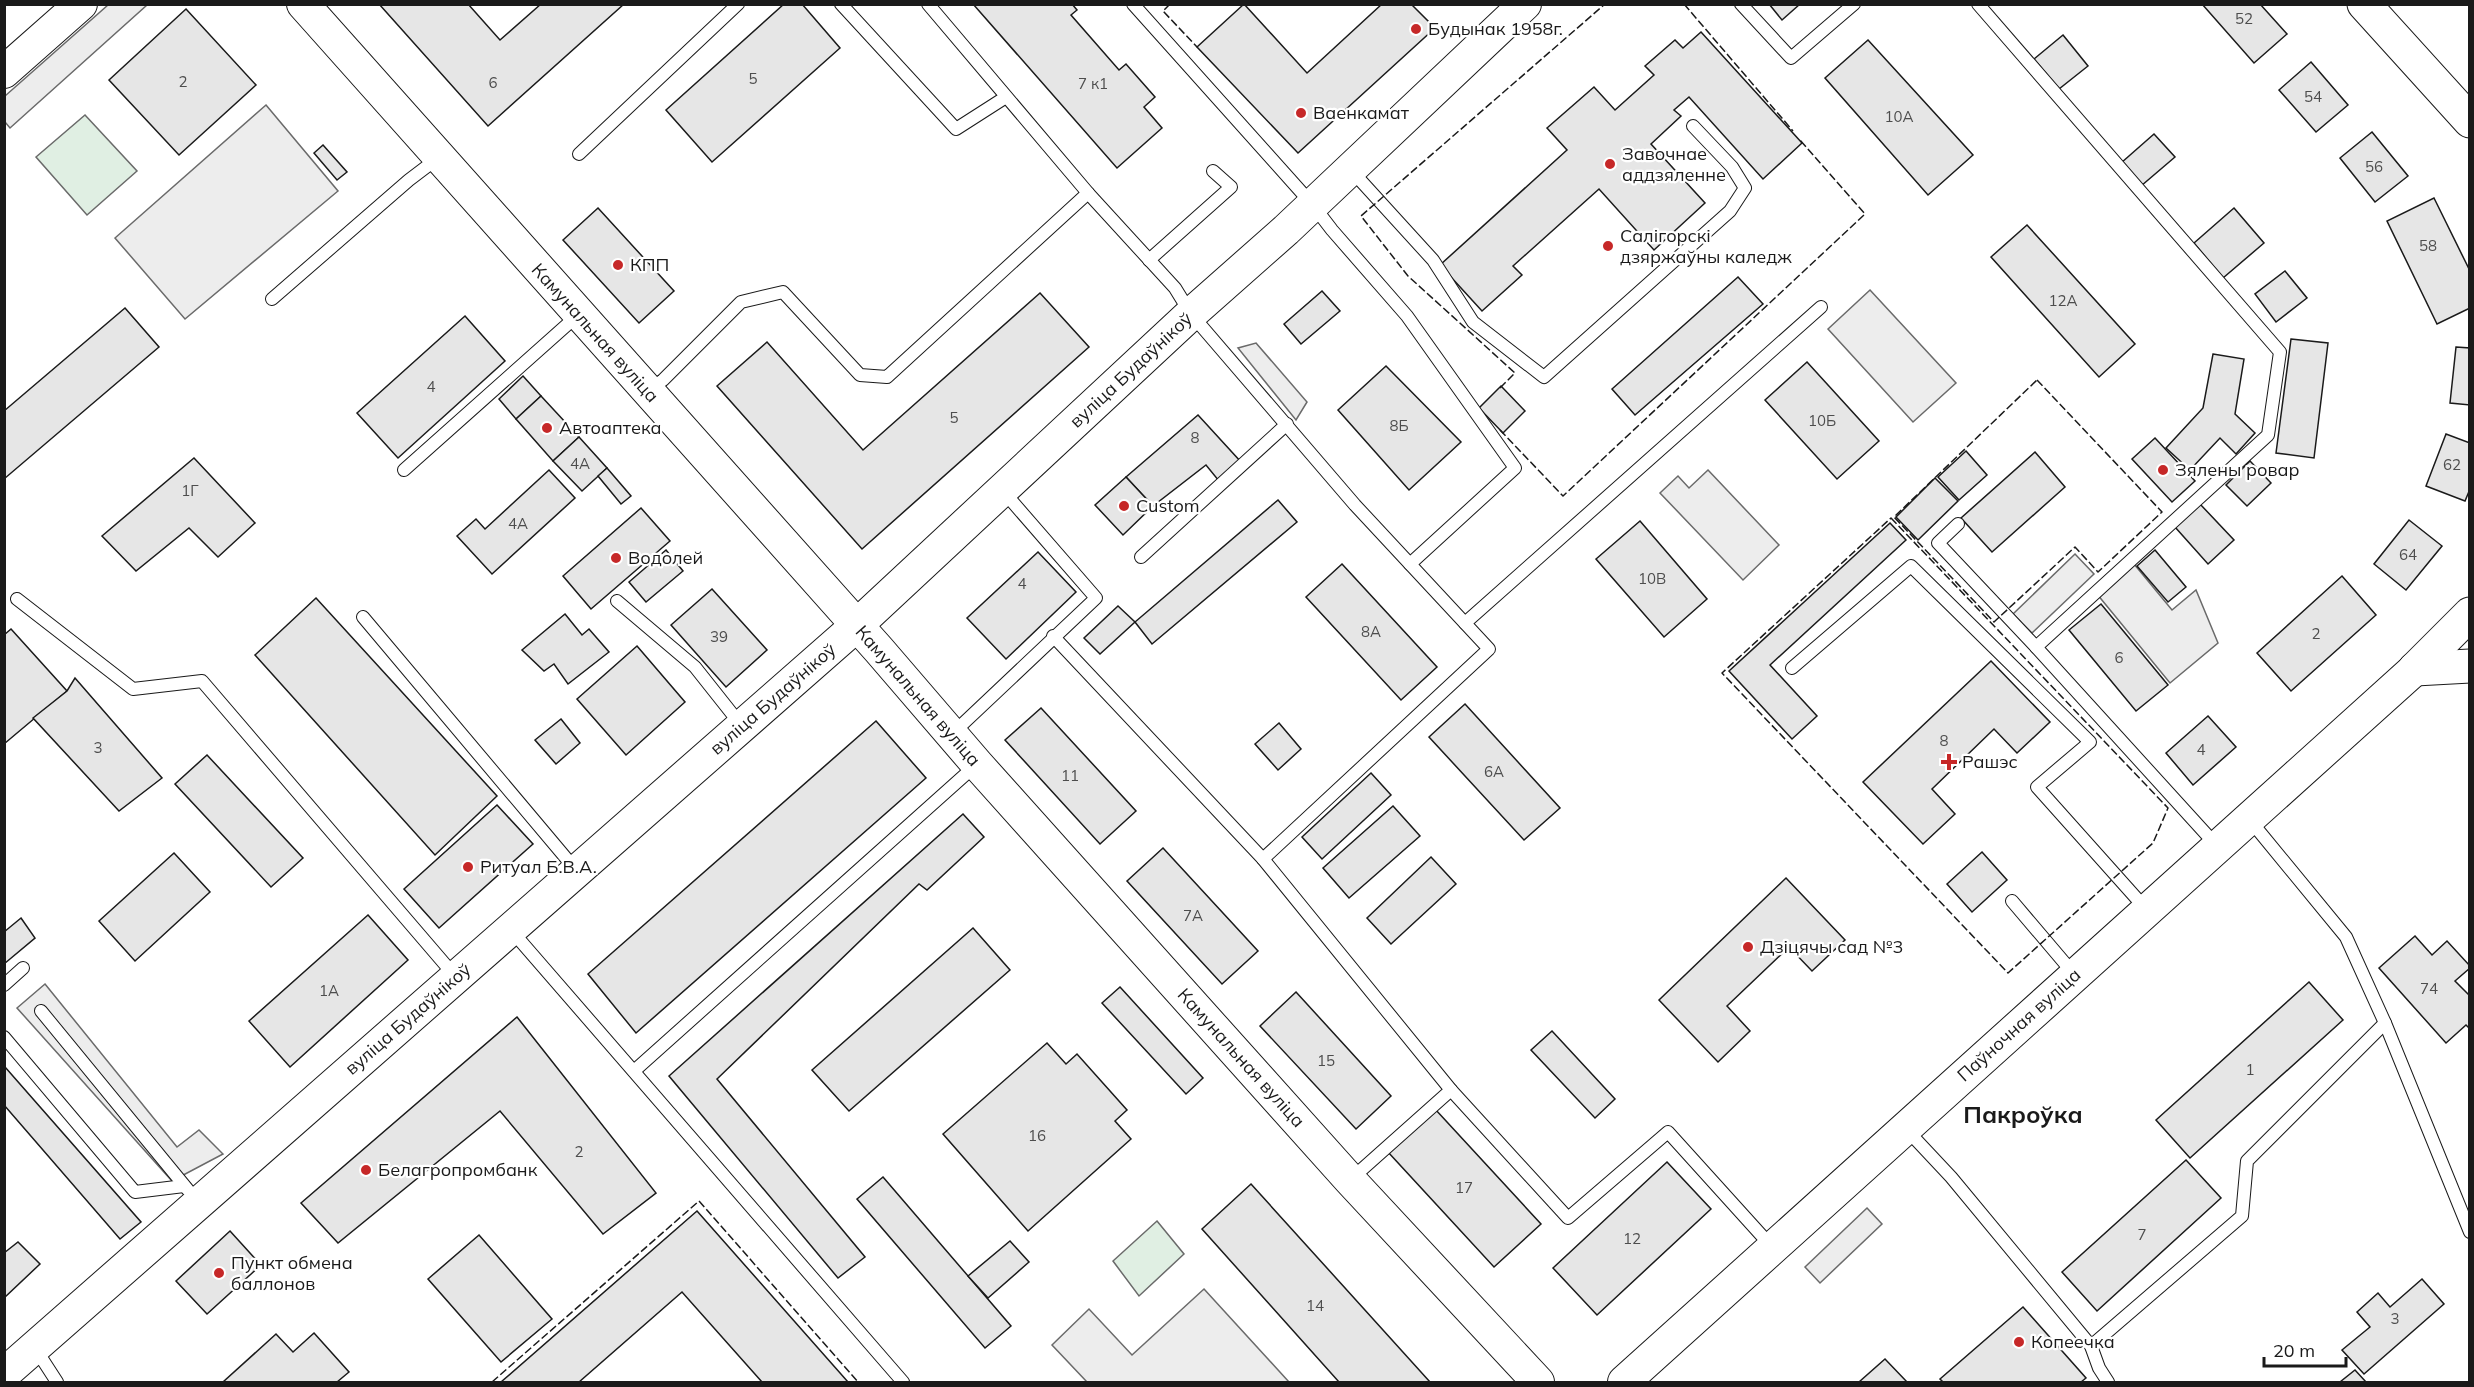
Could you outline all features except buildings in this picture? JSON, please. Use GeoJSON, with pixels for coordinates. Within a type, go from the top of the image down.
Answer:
{"type":"FeatureCollection","features":[{"type":"Feature","properties":{"kind":"main road"},"geometry":{"type":"LineString","coordinates":[[2364,4],[2469,121]]}},
{"type":"Feature","properties":{"kind":"main road"},"geometry":{"type":"LineString","coordinates":[[2415,669],[2469,614]]}},
{"type":"Feature","properties":{"kind":"main road"},"geometry":{"type":"LineString","coordinates":[[2415,669],[2469,666]]}},
{"type":"Feature","properties":{"kind":"street"},"geometry":{"type":"LineString","coordinates":[[4,72],[81,4]]}},
{"type":"Feature","properties":{"kind":"street","name":"Камунальная вуліца"},"geometry":{"type":"LineString","coordinates":[[303,4],[951,735],[1350,1180],[1538,1383]]}},
{"type":"Feature","properties":{"kind":"street","name":"вуліца Будаўнікоў"},"geometry":{"type":"LineString","coordinates":[[4,1374],[191,1195],[511,929],[856,626],[1525,4]]}},
{"type":"Feature","properties":{"kind":"street","name":"Паўночная вуліца"},"geometry":{"type":"LineString","coordinates":[[1624,1383],[2415,669]]}},
{"type":"Feature","properties":{"kind":"lane"},"geometry":{"type":"LineString","coordinates":[[579,154],[738,4]]}},
{"type":"Feature","properties":{"kind":"lane"},"geometry":{"type":"LineString","coordinates":[[841,4],[956,129],[1006,97]]}},
{"type":"Feature","properties":{"kind":"lane"},"geometry":{"type":"LineString","coordinates":[[928,4],[1089,193],[1175,288],[1191,314],[1355,505],[1489,649],[1263,859]]}},
{"type":"Feature","properties":{"kind":"lane"},"geometry":{"type":"LineString","coordinates":[[1133,4],[1312,204],[1407,316],[1515,468],[1410,564]]}},
{"type":"Feature","properties":{"kind":"lane"},"geometry":{"type":"LineString","coordinates":[[1741,4],[1791,58],[1854,4]]}},
{"type":"Feature","properties":{"kind":"lane"},"geometry":{"type":"LineString","coordinates":[[1978,4],[2280,352],[2268,435],[2189,498],[2036,647]]}},
{"type":"Feature","properties":{"kind":"lane"},"geometry":{"type":"LineString","coordinates":[[1350,169],[1433,260],[1473,322],[1544,377],[1730,211],[1744,188],[1732,167],[1693,126]]}},
{"type":"Feature","properties":{"kind":"lane"},"geometry":{"type":"LineString","coordinates":[[272,299],[409,180],[439,158]]}},
{"type":"Feature","properties":{"kind":"lane"},"geometry":{"type":"LineString","coordinates":[[1149,260],[1231,187],[1213,171]]}},
{"type":"Feature","properties":{"kind":"lane"},"geometry":{"type":"LineString","coordinates":[[648,391],[663,380],[741,302],[783,292],[860,375],[887,377],[1089,193]]}},
{"type":"Feature","properties":{"kind":"lane"},"geometry":{"type":"LineString","coordinates":[[1465,622],[1821,308]]}},
{"type":"Feature","properties":{"kind":"lane"},"geometry":{"type":"LineString","coordinates":[[404,470],[579,315]]}},
{"type":"Feature","properties":{"kind":"lane"},"geometry":{"type":"LineString","coordinates":[[1141,557],[1287,424]]}},
{"type":"Feature","properties":{"kind":"lane"},"geometry":{"type":"LineString","coordinates":[[951,735],[1053,636],[1096,598],[1003,491]]}},
{"type":"Feature","properties":{"kind":"lane"},"geometry":{"type":"LineString","coordinates":[[1958,524],[1938,543],[2217,846]]}},
{"type":"Feature","properties":{"kind":"lane"},"geometry":{"type":"LineString","coordinates":[[1792,668],[1911,566],[2090,742],[2037,787],[2147,910]]}},
{"type":"Feature","properties":{"kind":"lane"},"geometry":{"type":"LineString","coordinates":[[17,599],[133,689],[202,681],[456,976]]}},
{"type":"Feature","properties":{"kind":"lane"},"geometry":{"type":"LineString","coordinates":[[617,601],[695,667],[742,726]]}},
{"type":"Feature","properties":{"kind":"lane"},"geometry":{"type":"LineString","coordinates":[[363,616],[577,871]]}},
{"type":"Feature","properties":{"kind":"lane"},"geometry":{"type":"LineString","coordinates":[[1053,636],[1263,859],[1451,1090],[1568,1218],[1668,1132],[1772,1248]]}},
{"type":"Feature","properties":{"kind":"lane"},"geometry":{"type":"LineString","coordinates":[[634,1071],[977,764]]}},
{"type":"Feature","properties":{"kind":"lane"},"geometry":{"type":"LineString","coordinates":[[2248,818],[2346,938],[2385,1023],[2469,1232]]}},
{"type":"Feature","properties":{"kind":"lane"},"geometry":{"type":"LineString","coordinates":[[2012,901],[2074,975]]}},
{"type":"Feature","properties":{"kind":"lane"},"geometry":{"type":"LineString","coordinates":[[511,929],[903,1383]]}},
{"type":"Feature","properties":{"kind":"lane"},"geometry":{"type":"LineString","coordinates":[[4,985],[23,968]]}},
{"type":"Feature","properties":{"kind":"lane"},"geometry":{"type":"LineString","coordinates":[[40,1011],[191,1195]]}},
{"type":"Feature","properties":{"kind":"lane"},"geometry":{"type":"LineString","coordinates":[[2091,1346],[2242,1216],[2247,1161],[2385,1023]]}},
{"type":"Feature","properties":{"kind":"lane"},"geometry":{"type":"LineString","coordinates":[[4,1037],[135,1192],[191,1195]]}},
{"type":"Feature","properties":{"kind":"lane"},"geometry":{"type":"LineString","coordinates":[[1350,1180],[1451,1090]]}},
{"type":"Feature","properties":{"kind":"lane"},"geometry":{"type":"LineString","coordinates":[[1905,1128],[1951,1177],[2091,1346],[2099,1368],[2108,1383]]}},
{"type":"Feature","properties":{"kind":"lane"},"geometry":{"type":"LineString","coordinates":[[34,1347],[57,1383]]}},
{"type":"Feature","properties":{"kind":"green space"},"geometry":{"type":"Polygon","coordinates":[[[85,115],[137,171],[87,215],[36,157],[85,115]]]}},
{"type":"Feature","properties":{"kind":"green space"},"geometry":{"type":"Polygon","coordinates":[[[1157,1221],[1184,1254],[1139,1296],[1113,1261],[1157,1221]]]}},
{"type":"Feature","properties":{"kind":"shaded area"},"geometry":{"type":"Polygon","coordinates":[[[108,5],[147,5],[10,128],[5,122],[5,96],[108,5]]]}},
{"type":"Feature","properties":{"kind":"shaded area"},"geometry":{"type":"Polygon","coordinates":[[[266,105],[338,191],[185,319],[115,238],[266,105]]]}},
{"type":"Feature","properties":{"kind":"shaded area"},"geometry":{"type":"Polygon","coordinates":[[[1870,290],[1956,383],[1913,422],[1828,329],[1870,290]]]}},
{"type":"Feature","properties":{"kind":"shaded area"},"geometry":{"type":"Polygon","coordinates":[[[1256,343],[1307,402],[1296,420],[1238,348],[1256,343]]]}},
{"type":"Feature","properties":{"kind":"shaded area"},"geometry":{"type":"Polygon","coordinates":[[[1708,470],[1779,545],[1743,580],[1660,493],[1678,476],[1689,488],[1708,470]]]}},
{"type":"Feature","properties":{"kind":"shaded area"},"geometry":{"type":"Polygon","coordinates":[[[2075,554],[2094,574],[2032,633],[2013,614],[2075,554]]]}},
{"type":"Feature","properties":{"kind":"shaded area"},"geometry":{"type":"Polygon","coordinates":[[[2134,564],[2172,610],[2196,590],[2218,643],[2170,683],[2097,594],[2134,564]]]}},
{"type":"Feature","properties":{"kind":"shaded area"},"geometry":{"type":"Polygon","coordinates":[[[45,984],[177,1147],[199,1130],[223,1154],[172,1181],[17,1008],[45,984]]]}},
{"type":"Feature","properties":{"kind":"shaded area"},"geometry":{"type":"Polygon","coordinates":[[[1867,1208],[1882,1224],[1820,1283],[1805,1267],[1867,1208]]]}},
{"type":"Feature","properties":{"kind":"shaded area"},"geometry":{"type":"Polygon","coordinates":[[[1204,1289],[1289,1382],[1087,1382],[1052,1345],[1089,1309],[1132,1355],[1204,1289]]]}},
{"type":"Feature","properties":{"kind":"fence"},"geometry":{"type":"LineString","coordinates":[[1170,4],[1163,11],[1197,47]]}},
{"type":"Feature","properties":{"kind":"fence"},"geometry":{"type":"LineString","coordinates":[[1500,388],[1515,373],[1408,276],[1361,216],[1605,4]]}},
{"type":"Feature","properties":{"kind":"fence"},"geometry":{"type":"LineString","coordinates":[[1684,4],[1793,131]]}},
{"type":"Feature","properties":{"kind":"fence"},"geometry":{"type":"LineString","coordinates":[[1500,430],[1563,496],[1865,214],[1800,140]]}},
{"type":"Feature","properties":{"kind":"fence"},"geometry":{"type":"LineString","coordinates":[[2037,380],[2162,512],[2098,572],[2075,547],[1994,622],[1894,517],[2037,380]]}},
{"type":"Feature","properties":{"kind":"fence"},"geometry":{"type":"LineString","coordinates":[[1891,518],[2168,808],[2153,843],[2008,973],[1722,673],[1891,518]]}},
{"type":"Feature","properties":{"kind":"fence"},"geometry":{"type":"LineString","coordinates":[[492,1382],[699,1201],[858,1382]]}},
{"type":"Feature","properties":{"kind":"place","name":"Будынак 1958г."},"geometry":{"type":"Point","coordinates":[1416,29]}},
{"type":"Feature","properties":{"kind":"place","name":"Ваенкамат"},"geometry":{"type":"Point","coordinates":[1301,113]}},
{"type":"Feature","properties":{"kind":"place","name":"Завочнае аддзяленне"},"geometry":{"type":"Point","coordinates":[1610,164]}},
{"type":"Feature","properties":{"kind":"place","name":"Салігорскі дзяржаўны каледж"},"geometry":{"type":"Point","coordinates":[1608,246]}},
{"type":"Feature","properties":{"kind":"place","name":"КПП"},"geometry":{"type":"Point","coordinates":[618,265]}},
{"type":"Feature","properties":{"kind":"place","name":"Автоаптека"},"geometry":{"type":"Point","coordinates":[547,428]}},
{"type":"Feature","properties":{"kind":"place","name":"Зялены ровар"},"geometry":{"type":"Point","coordinates":[2163,470]}},
{"type":"Feature","properties":{"kind":"place","name":"Custom"},"geometry":{"type":"Point","coordinates":[1124,506]}},
{"type":"Feature","properties":{"kind":"place","name":"Водолей"},"geometry":{"type":"Point","coordinates":[616,558]}},
{"type":"Feature","properties":{"kind":"place","name":"Рашэс"},"geometry":{"type":"Point","coordinates":[1949,762]}},
{"type":"Feature","properties":{"kind":"place","name":"Ритуал Б.В.А."},"geometry":{"type":"Point","coordinates":[468,867]}},
{"type":"Feature","properties":{"kind":"place","name":"Дзіцячы сад №3"},"geometry":{"type":"Point","coordinates":[1748,947]}},
{"type":"Feature","properties":{"kind":"place","name":"Белагропромбанк"},"geometry":{"type":"Point","coordinates":[366,1170]}},
{"type":"Feature","properties":{"kind":"place","name":"Пункт обмена баллонов"},"geometry":{"type":"Point","coordinates":[219,1273]}},
{"type":"Feature","properties":{"kind":"place","name":"Копеечка"},"geometry":{"type":"Point","coordinates":[2019,1342]}},
{"type":"Feature","properties":{"kind":"district","name":"Пакроўка"},"geometry":{"type":"Point","coordinates":[2023,1115]}}]}
